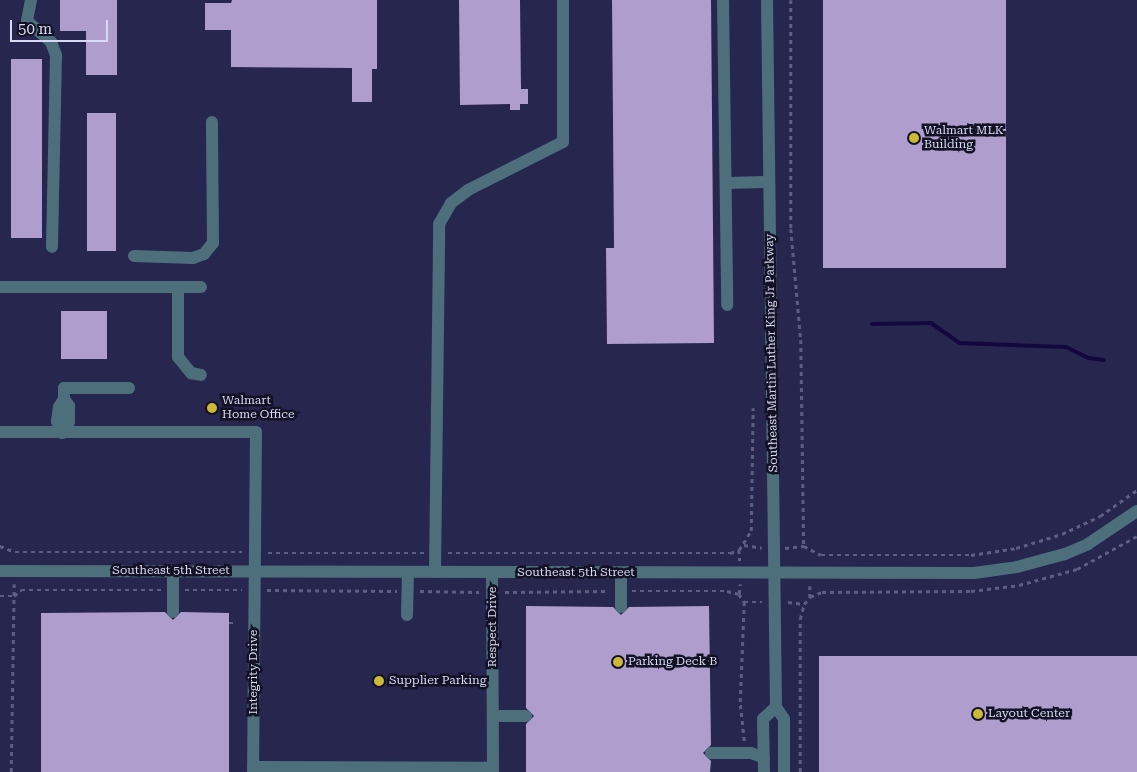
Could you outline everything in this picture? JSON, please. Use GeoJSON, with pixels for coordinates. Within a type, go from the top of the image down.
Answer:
{"type":"FeatureCollection","features":[{"type":"Feature","properties":{"kind":"street"},"geometry":{"type":"LineString","coordinates":[[31,0],[27,21],[51,42],[56,55],[52,247]]}},
{"type":"Feature","properties":{"kind":"street"},"geometry":{"type":"LineString","coordinates":[[434,572],[440,224],[451,203],[468,190],[563,142],[563,0]]}},
{"type":"Feature","properties":{"kind":"street"},"geometry":{"type":"LineString","coordinates":[[723,0],[727,183],[727,305]]}},
{"type":"Feature","properties":{"kind":"street","name":"Southeast Martin Luther King Jr Parkway"},"geometry":{"type":"LineString","coordinates":[[766,0],[776,707],[784,720],[784,772]]}},
{"type":"Feature","properties":{"kind":"street"},"geometry":{"type":"LineString","coordinates":[[134,256],[193,258],[204,254],[213,243],[212,122]]}},
{"type":"Feature","properties":{"kind":"street"},"geometry":{"type":"LineString","coordinates":[[727,183],[769,182]]}},
{"type":"Feature","properties":{"kind":"street"},"geometry":{"type":"LineString","coordinates":[[0,286],[201,287]]}},
{"type":"Feature","properties":{"kind":"street"},"geometry":{"type":"LineString","coordinates":[[178,287],[178,357],[191,373],[200,375]]}},
{"type":"Feature","properties":{"kind":"street"},"geometry":{"type":"LineString","coordinates":[[0,432],[62,432],[69,422],[69,406],[64,398],[64,388],[129,388]]}},
{"type":"Feature","properties":{"kind":"street","name":"Integrity Drive"},"geometry":{"type":"LineString","coordinates":[[62,432],[256,432],[253,769]]}},
{"type":"Feature","properties":{"kind":"street","name":"Southeast 5th Street"},"geometry":{"type":"LineString","coordinates":[[0,571],[954,574],[1017,567],[1088,544],[1137,511]]}},
{"type":"Feature","properties":{"kind":"street"},"geometry":{"type":"LineString","coordinates":[[173,571],[173,612]]}},
{"type":"Feature","properties":{"kind":"street"},"geometry":{"type":"LineString","coordinates":[[407,615],[408,572]]}},
{"type":"Feature","properties":{"kind":"street","name":"Respect Drive"},"geometry":{"type":"LineString","coordinates":[[492,572],[493,770]]}},
{"type":"Feature","properties":{"kind":"street"},"geometry":{"type":"LineString","coordinates":[[621,573],[621,607]]}},
{"type":"Feature","properties":{"kind":"street"},"geometry":{"type":"LineString","coordinates":[[764,772],[763,719],[776,707]]}},
{"type":"Feature","properties":{"kind":"street"},"geometry":{"type":"LineString","coordinates":[[493,716],[526,716]]}},
{"type":"Feature","properties":{"kind":"street"},"geometry":{"type":"LineString","coordinates":[[711,753],[751,753],[764,758]]}},
{"type":"Feature","properties":{"kind":"street"},"geometry":{"type":"LineString","coordinates":[[253,769],[493,770]]}},
{"type":"Feature","properties":{"kind":"path"},"geometry":{"type":"LineString","coordinates":[[791,0],[790,229],[801,340],[804,546],[811,552],[821,555],[971,554],[1016,548],[1077,527],[1100,516],[1137,490]]}},
{"type":"Feature","properties":{"kind":"path"},"geometry":{"type":"LineString","coordinates":[[274,558],[274,553],[730,553],[739,550],[744,545],[751,531],[752,408]]}},
{"type":"Feature","properties":{"kind":"path"},"geometry":{"type":"LineString","coordinates":[[800,772],[800,619],[804,604],[810,597],[822,592],[971,591],[1019,585],[1077,568],[1137,536]]}},
{"type":"Feature","properties":{"kind":"path"},"geometry":{"type":"LineString","coordinates":[[744,545],[752,548]]}},
{"type":"Feature","properties":{"kind":"path"},"geometry":{"type":"LineString","coordinates":[[0,546],[15,552],[243,552]]}},
{"type":"Feature","properties":{"kind":"path"},"geometry":{"type":"LineString","coordinates":[[799,548],[804,546]]}},
{"type":"Feature","properties":{"kind":"path"},"geometry":{"type":"LineString","coordinates":[[739,550],[740,559]]}},
{"type":"Feature","properties":{"kind":"path"},"geometry":{"type":"LineString","coordinates":[[14,559],[15,552]]}},
{"type":"Feature","properties":{"kind":"path"},"geometry":{"type":"LineString","coordinates":[[234,552],[234,559]]}},
{"type":"Feature","properties":{"kind":"path"},"geometry":{"type":"LineString","coordinates":[[810,559],[811,552]]}},
{"type":"Feature","properties":{"kind":"path"},"geometry":{"type":"LineString","coordinates":[[234,585],[235,590]]}},
{"type":"Feature","properties":{"kind":"path"},"geometry":{"type":"LineString","coordinates":[[274,585],[274,590]]}},
{"type":"Feature","properties":{"kind":"path"},"geometry":{"type":"LineString","coordinates":[[11,772],[14,586]]}},
{"type":"Feature","properties":{"kind":"path"},"geometry":{"type":"LineString","coordinates":[[740,589],[739,594],[744,602],[740,702],[744,748]]}},
{"type":"Feature","properties":{"kind":"path"},"geometry":{"type":"LineString","coordinates":[[0,596],[14,596],[21,590],[244,590]]}},
{"type":"Feature","properties":{"kind":"path"},"geometry":{"type":"LineString","coordinates":[[264,590],[399,591]]}},
{"type":"Feature","properties":{"kind":"path"},"geometry":{"type":"LineString","coordinates":[[810,590],[810,597]]}},
{"type":"Feature","properties":{"kind":"path"},"geometry":{"type":"LineString","coordinates":[[417,591],[483,592]]}},
{"type":"Feature","properties":{"kind":"path"},"geometry":{"type":"LineString","coordinates":[[503,592],[609,591]]}},
{"type":"Feature","properties":{"kind":"path"},"geometry":{"type":"LineString","coordinates":[[633,591],[739,594]]}},
{"type":"Feature","properties":{"kind":"path"},"geometry":{"type":"LineString","coordinates":[[744,602],[755,602]]}},
{"type":"Feature","properties":{"kind":"path"},"geometry":{"type":"LineString","coordinates":[[798,603],[804,604]]}},
{"type":"Feature","properties":{"kind":"path"},"geometry":{"type":"LineString","coordinates":[[229,623],[237,622]]}},
{"type":"Feature","properties":{"kind":"building"},"geometry":{"type":"Polygon","coordinates":[[[60,0],[117,0],[117,75],[86,75],[86,31],[60,31],[60,0]]]}},
{"type":"Feature","properties":{"kind":"building"},"geometry":{"type":"Polygon","coordinates":[[[232,0],[377,0],[377,69],[372,69],[372,102],[352,102],[352,68],[231,67],[231,30],[205,30],[205,3],[231,3],[232,0]]]}},
{"type":"Feature","properties":{"kind":"building"},"geometry":{"type":"Polygon","coordinates":[[[459,0],[520,0],[521,89],[528,89],[528,104],[520,104],[520,110],[510,110],[510,104],[460,105],[459,0]]]}},
{"type":"Feature","properties":{"kind":"building"},"geometry":{"type":"Polygon","coordinates":[[[612,0],[711,0],[714,343],[607,344],[606,248],[614,248],[612,0]]]}},
{"type":"Feature","properties":{"kind":"building","name":"Walmart MLK Building"},"geometry":{"type":"Polygon","coordinates":[[[823,0],[1006,0],[1006,268],[823,268],[823,0]]]}},
{"type":"Feature","properties":{"kind":"building"},"geometry":{"type":"Polygon","coordinates":[[[11,59],[42,59],[42,238],[11,238],[11,59]]]}},
{"type":"Feature","properties":{"kind":"building"},"geometry":{"type":"Polygon","coordinates":[[[87,113],[116,113],[116,251],[87,251],[87,113]]]}},
{"type":"Feature","properties":{"kind":"building"},"geometry":{"type":"Polygon","coordinates":[[[61,311],[107,311],[107,359],[61,359],[61,311]]]}},
{"type":"Feature","properties":{"kind":"building","name":"Parking Deck B"},"geometry":{"type":"Polygon","coordinates":[[[526,606],[613,607],[621,615],[629,607],[709,606],[711,745],[703,753],[711,761],[710,772],[526,772],[526,724],[534,716],[526,708],[526,606]]]}},
{"type":"Feature","properties":{"kind":"building"},"geometry":{"type":"Polygon","coordinates":[[[165,612],[173,620],[181,612],[229,613],[229,772],[41,772],[41,613],[165,612]]]}},
{"type":"Feature","properties":{"kind":"building","name":"Layout Center"},"geometry":{"type":"Polygon","coordinates":[[[819,656],[1137,656],[1137,772],[819,772],[819,656]]]}},
{"type":"Feature","properties":{"kind":"waterway"},"geometry":{"type":"LineString","coordinates":[[872,324],[931,323],[960,343],[1066,347],[1089,358],[1104,360]]}},
{"type":"Feature","properties":{"kind":"place","name":"Walmart MLK Building"},"geometry":{"type":"Point","coordinates":[914,138]}},
{"type":"Feature","properties":{"kind":"place","name":"Walmart Home Office"},"geometry":{"type":"Point","coordinates":[212,408]}},
{"type":"Feature","properties":{"kind":"place","name":"Parking Deck B"},"geometry":{"type":"Point","coordinates":[618,662]}},
{"type":"Feature","properties":{"kind":"place","name":"Supplier Parking"},"geometry":{"type":"Point","coordinates":[379,681]}},
{"type":"Feature","properties":{"kind":"place","name":"Layout Center"},"geometry":{"type":"Point","coordinates":[978,714]}}]}
